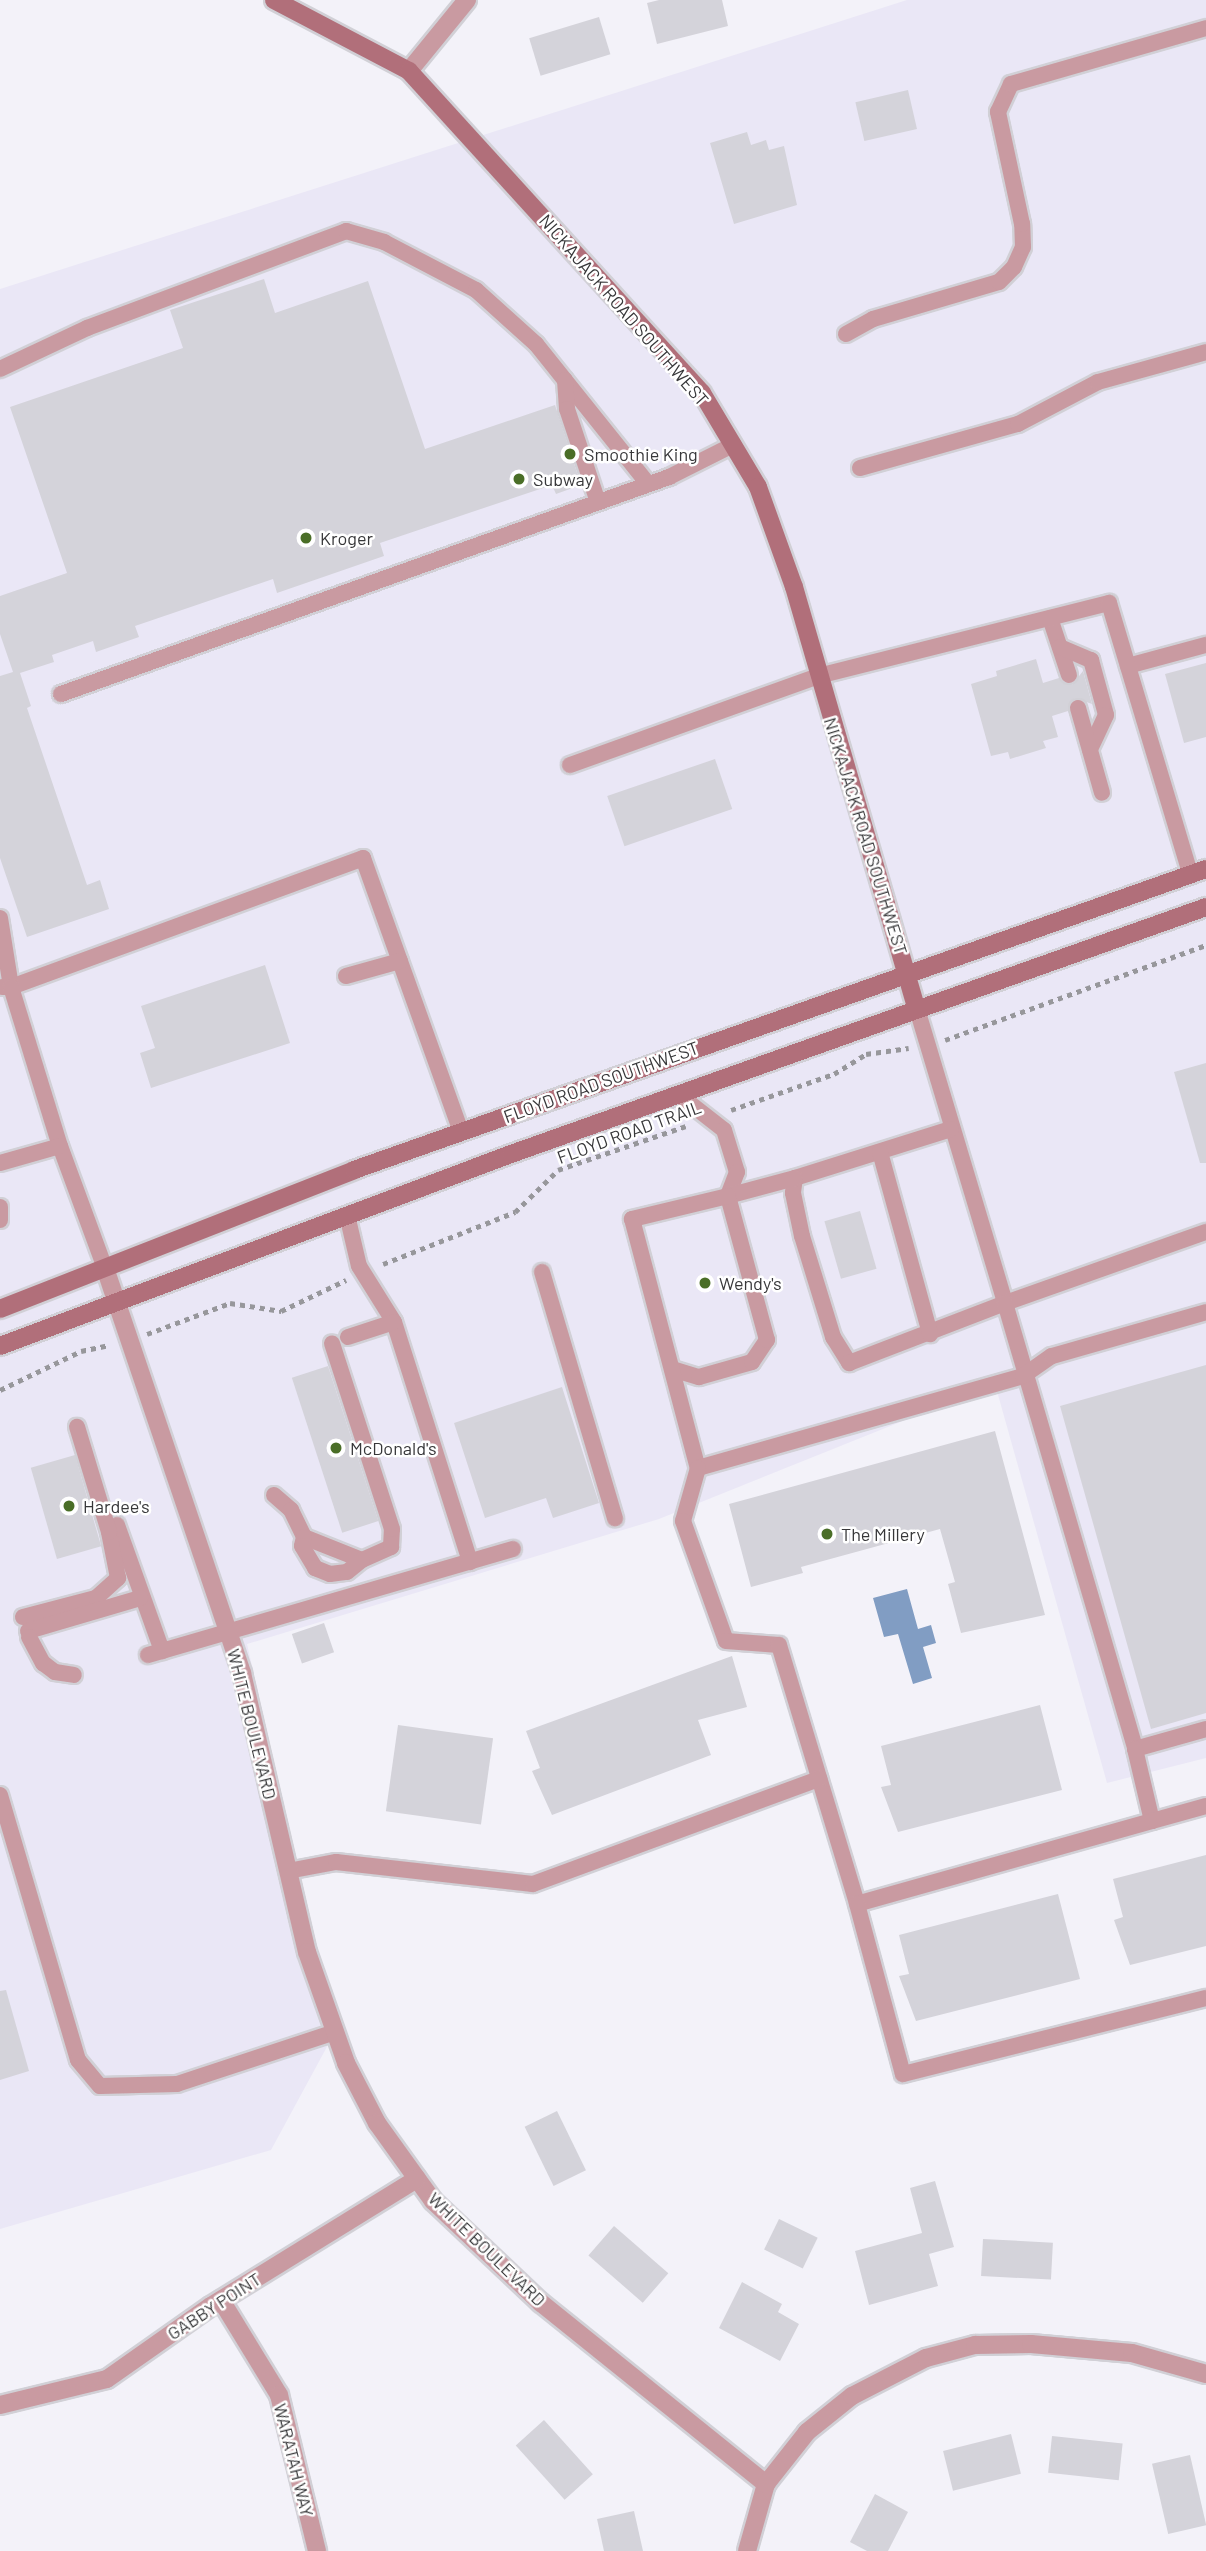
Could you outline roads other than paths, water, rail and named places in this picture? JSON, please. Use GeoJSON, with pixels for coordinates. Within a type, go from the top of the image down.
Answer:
{"type":"FeatureCollection","features":[{"type":"Feature","properties":{"kind":"main road","name":"NICKAJACK ROAD SOUTHWEST"},"geometry":{"type":"LineString","coordinates":[[274,0],[409,71],[702,393],[758,487],[794,587],[917,1009]]}},
{"type":"Feature","properties":{"kind":"main road","name":"FLOYD ROAD SOUTHWEST"},"geometry":{"type":"LineString","coordinates":[[0,1309],[461,1132],[1198,871]]}},
{"type":"Feature","properties":{"kind":"main road","name":"FLOYD ROAD SOUTHWEST"},"geometry":{"type":"LineString","coordinates":[[0,1346],[678,1094],[1206,907]]}},
{"type":"Feature","properties":{"kind":"street"},"geometry":{"type":"LineString","coordinates":[[409,71],[467,0]]}},
{"type":"Feature","properties":{"kind":"street","name":"WHITE BOULEVARD"},"geometry":{"type":"LineString","coordinates":[[105,1268],[242,1673],[307,1952],[335,2032],[377,2123],[433,2201],[541,2302],[766,2484]]}},
{"type":"Feature","properties":{"kind":"street","name":"GABBY POINT"},"geometry":{"type":"LineString","coordinates":[[0,2405],[107,2379],[221,2300],[417,2179]]}},
{"type":"Feature","properties":{"kind":"street","name":"WARATAH WAY"},"geometry":{"type":"LineString","coordinates":[[221,2300],[279,2395],[317,2551]]}},
{"type":"Feature","properties":{"kind":"street"},"geometry":{"type":"LineString","coordinates":[[747,2551],[766,2484],[807,2432],[852,2396],[926,2358],[975,2344],[1031,2344],[1132,2353],[1206,2374]]}},
{"type":"Feature","properties":{"kind":"lane"},"geometry":{"type":"LineString","coordinates":[[846,334],[873,318],[999,282],[1013,267],[1023,247],[1022,224],[998,111],[1011,84],[1206,28]]}},
{"type":"Feature","properties":{"kind":"lane"},"geometry":{"type":"LineString","coordinates":[[0,369],[88,328],[346,231],[384,242],[476,290],[536,344],[648,484]]}},
{"type":"Feature","properties":{"kind":"lane"},"geometry":{"type":"LineString","coordinates":[[860,468],[1018,424],[1098,382],[1206,352]]}},
{"type":"Feature","properties":{"kind":"lane"},"geometry":{"type":"LineString","coordinates":[[565,380],[567,409],[598,502]]}},
{"type":"Feature","properties":{"kind":"lane"},"geometry":{"type":"LineString","coordinates":[[61,694],[648,484],[733,445]]}},
{"type":"Feature","properties":{"kind":"lane"},"geometry":{"type":"LineString","coordinates":[[570,765],[818,676],[1109,603],[1198,871]]}},
{"type":"Feature","properties":{"kind":"lane"},"geometry":{"type":"LineString","coordinates":[[1050,618],[1069,675]]}},
{"type":"Feature","properties":{"kind":"lane"},"geometry":{"type":"LineString","coordinates":[[1128,666],[1206,645]]}},
{"type":"Feature","properties":{"kind":"lane"},"geometry":{"type":"LineString","coordinates":[[1060,648],[1091,660],[1106,715],[1090,750]]}},
{"type":"Feature","properties":{"kind":"lane"},"geometry":{"type":"LineString","coordinates":[[1078,708],[1101,793]]}},
{"type":"Feature","properties":{"kind":"lane"},"geometry":{"type":"LineString","coordinates":[[5,987],[363,858],[461,1132]]}},
{"type":"Feature","properties":{"kind":"lane"},"geometry":{"type":"LineString","coordinates":[[0,918],[5,987],[105,1268]]}},
{"type":"Feature","properties":{"kind":"lane"},"geometry":{"type":"LineString","coordinates":[[346,976],[400,961]]}},
{"type":"Feature","properties":{"kind":"lane"},"geometry":{"type":"LineString","coordinates":[[917,1009],[1005,1303],[1023,1376],[1061,1485],[1135,1749],[1152,1821]]}},
{"type":"Feature","properties":{"kind":"lane"},"geometry":{"type":"LineString","coordinates":[[672,1369],[699,1377],[752,1362],[767,1340],[728,1196],[737,1172],[732,1148],[711,1117],[678,1094]]}},
{"type":"Feature","properties":{"kind":"lane"},"geometry":{"type":"LineString","coordinates":[[951,1129],[795,1178],[632,1219],[698,1468],[683,1521],[726,1641],[779,1646],[857,1904],[903,2074],[1206,1998]]}},
{"type":"Feature","properties":{"kind":"lane"},"geometry":{"type":"LineString","coordinates":[[0,1163],[60,1146]]}},
{"type":"Feature","properties":{"kind":"lane"},"geometry":{"type":"LineString","coordinates":[[880,1152],[930,1334]]}},
{"type":"Feature","properties":{"kind":"lane"},"geometry":{"type":"LineString","coordinates":[[795,1178],[793,1193],[802,1236],[841,1354],[849,1363],[1005,1303],[1206,1232]]}},
{"type":"Feature","properties":{"kind":"lane"},"geometry":{"type":"LineString","coordinates":[[0,1207],[0,1220]]}},
{"type":"Feature","properties":{"kind":"lane"},"geometry":{"type":"LineString","coordinates":[[347,1215],[363,1272],[394,1322],[470,1562]]}},
{"type":"Feature","properties":{"kind":"lane"},"geometry":{"type":"LineString","coordinates":[[542,1272],[615,1518]]}},
{"type":"Feature","properties":{"kind":"lane"},"geometry":{"type":"LineString","coordinates":[[698,1468],[1023,1376],[1052,1356],[1206,1312]]}},
{"type":"Feature","properties":{"kind":"lane"},"geometry":{"type":"LineString","coordinates":[[348,1337],[394,1322]]}},
{"type":"Feature","properties":{"kind":"lane"},"geometry":{"type":"LineString","coordinates":[[274,1495],[291,1510],[304,1537],[302,1546],[315,1568],[330,1574],[347,1572],[362,1560],[391,1548],[392,1529],[332,1342]]}},
{"type":"Feature","properties":{"kind":"lane"},"geometry":{"type":"LineString","coordinates":[[27,1628],[96,1598],[118,1577],[81,1425],[140,1598],[155,1653],[513,1549]]}},
{"type":"Feature","properties":{"kind":"lane"},"geometry":{"type":"LineString","coordinates":[[304,1537],[362,1560]]}},
{"type":"Feature","properties":{"kind":"lane"},"geometry":{"type":"LineString","coordinates":[[27,1628],[140,1598]]}},
{"type":"Feature","properties":{"kind":"lane"},"geometry":{"type":"LineString","coordinates":[[27,1628],[43,1663],[55,1672],[74,1675]]}},
{"type":"Feature","properties":{"kind":"lane"},"geometry":{"type":"LineString","coordinates":[[1135,1749],[1206,1729]]}},
{"type":"Feature","properties":{"kind":"lane"},"geometry":{"type":"LineString","coordinates":[[288,1871],[336,1862],[533,1884],[819,1779]]}},
{"type":"Feature","properties":{"kind":"lane"},"geometry":{"type":"LineString","coordinates":[[0,1795],[78,2060],[100,2086],[177,2084],[335,2032]]}},
{"type":"Feature","properties":{"kind":"lane"},"geometry":{"type":"LineString","coordinates":[[857,1904],[1206,1806]]}},
{"type":"Feature","properties":{"kind":"water"},"geometry":{"type":"Polygon","coordinates":[[[907,1589],[918,1629],[931,1625],[936,1643],[923,1647],[932,1678],[913,1684],[898,1634],[884,1637],[873,1598],[907,1589]]]}},
{"type":"Feature","properties":{"kind":"place","name":"Smoothie King"},"geometry":{"type":"Point","coordinates":[570,454]}},
{"type":"Feature","properties":{"kind":"place","name":"Subway"},"geometry":{"type":"Point","coordinates":[519,479]}},
{"type":"Feature","properties":{"kind":"place","name":"Kroger"},"geometry":{"type":"Point","coordinates":[306,538]}},
{"type":"Feature","properties":{"kind":"place","name":"Wendy's"},"geometry":{"type":"Point","coordinates":[705,1283]}},
{"type":"Feature","properties":{"kind":"place","name":"McDonald's"},"geometry":{"type":"Point","coordinates":[336,1448]}},
{"type":"Feature","properties":{"kind":"place","name":"Hardee's"},"geometry":{"type":"Point","coordinates":[69,1506]}},
{"type":"Feature","properties":{"kind":"place","name":"The Millery"},"geometry":{"type":"Point","coordinates":[827,1534]}}]}
